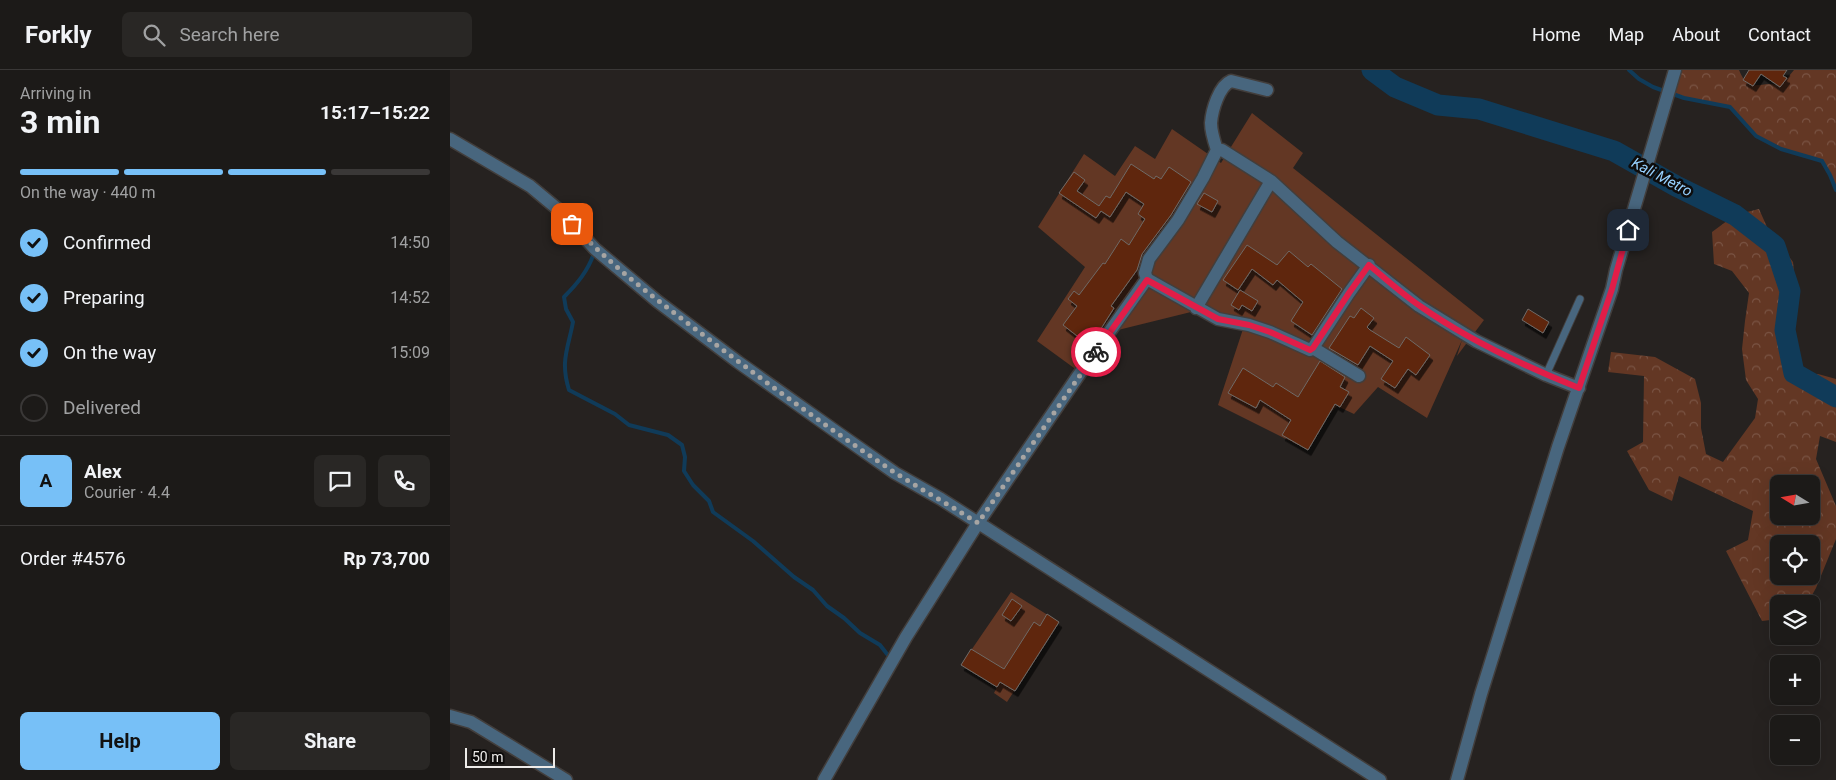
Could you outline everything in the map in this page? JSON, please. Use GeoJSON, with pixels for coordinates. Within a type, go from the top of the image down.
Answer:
{"type":"FeatureCollection","features":[{"type":"Feature","properties":{"kind":"street"},"geometry":{"type":"LineString","coordinates":[[1457,780],[1481,694],[1558,447],[1612,289],[1675,70]]}},
{"type":"Feature","properties":{"kind":"street"},"geometry":{"type":"LineString","coordinates":[[1266,90],[1231,81],[1223,86],[1211,122],[1212,135],[1217,150],[1178,220],[1149,259],[1145,273],[1147,280],[1218,319],[1249,325],[1270,332],[1310,350],[1369,265]]}},
{"type":"Feature","properties":{"kind":"street"},"geometry":{"type":"LineString","coordinates":[[450,139],[530,186],[560,211],[595,249],[658,301],[738,362],[896,472],[1380,780]]}},
{"type":"Feature","properties":{"kind":"street"},"geometry":{"type":"LineString","coordinates":[[1217,150],[1222,150],[1271,180],[1337,242],[1369,265],[1419,306],[1443,322],[1476,341],[1546,375],[1579,388]]}},
{"type":"Feature","properties":{"kind":"street"},"geometry":{"type":"LineString","coordinates":[[1196,308],[1271,180]]}},
{"type":"Feature","properties":{"kind":"street"},"geometry":{"type":"LineString","coordinates":[[824,780],[906,637],[978,523],[1078,376],[1147,280]]}},
{"type":"Feature","properties":{"kind":"street"},"geometry":{"type":"LineString","coordinates":[[1313,348],[1359,376]]}},
{"type":"Feature","properties":{"kind":"street"},"geometry":{"type":"LineString","coordinates":[[450,716],[471,722],[566,780]]}},
{"type":"Feature","properties":{"kind":"lane"},"geometry":{"type":"LineString","coordinates":[[1546,375],[1580,299]]}},
{"type":"Feature","properties":{"kind":"green space"},"geometry":{"type":"Polygon","coordinates":[[[1677,70],[1739,70],[1748,83],[1780,87],[1794,70],[1836,70],[1836,190],[1822,161],[1781,149],[1756,136],[1730,107],[1684,98],[1670,92],[1677,70]]]}},
{"type":"Feature","properties":{"kind":"green space"},"geometry":{"type":"Polygon","coordinates":[[[1252,113],[1303,153],[1293,168],[1484,320],[1457,356],[1462,340],[1427,418],[1378,387],[1354,414],[1337,406],[1328,415],[1308,450],[1218,405],[1244,326],[1195,311],[1114,331],[1085,376],[1037,341],[1085,267],[1038,227],[1084,154],[1115,176],[1135,146],[1155,159],[1172,129],[1221,163],[1252,113]]]}},
{"type":"Feature","properties":{"kind":"green space"},"geometry":{"type":"Polygon","coordinates":[[[1759,209],[1767,227],[1793,262],[1796,293],[1785,330],[1794,373],[1818,374],[1836,379],[1836,442],[1820,436],[1816,459],[1836,506],[1836,539],[1820,578],[1820,535],[1770,535],[1770,585],[1817,585],[1812,595],[1770,595],[1770,620],[1762,621],[1726,551],[1748,540],[1753,511],[1679,476],[1672,501],[1649,490],[1627,451],[1643,442],[1644,376],[1608,372],[1611,352],[1655,357],[1695,379],[1701,403],[1701,428],[1706,454],[1723,462],[1755,418],[1758,399],[1746,380],[1742,349],[1749,293],[1732,271],[1714,264],[1712,232],[1735,215],[1759,209]]]}},
{"type":"Feature","properties":{"kind":"green space"},"geometry":{"type":"Polygon","coordinates":[[[1011,592],[1059,622],[1007,702],[994,693],[997,687],[961,665],[1011,592]]]}},
{"type":"Feature","properties":{"kind":"building"},"geometry":{"type":"Polygon","coordinates":[[[1749,70],[1787,70],[1783,76],[1787,78],[1780,87],[1761,74],[1753,86],[1743,80],[1749,70]]]}},
{"type":"Feature","properties":{"kind":"building"},"geometry":{"type":"Polygon","coordinates":[[[1131,164],[1154,179],[1156,176],[1161,179],[1169,167],[1191,182],[1171,215],[1142,254],[1137,270],[1111,306],[1114,308],[1090,346],[1063,325],[1077,306],[1068,299],[1074,291],[1079,295],[1103,263],[1105,264],[1121,239],[1129,245],[1145,219],[1138,214],[1144,204],[1126,192],[1110,217],[1101,211],[1096,218],[1059,193],[1074,172],[1085,180],[1077,191],[1099,206],[1106,196],[1110,198],[1131,164]]]}},
{"type":"Feature","properties":{"kind":"building"},"geometry":{"type":"Polygon","coordinates":[[[1204,193],[1218,201],[1212,212],[1197,204],[1204,193]]]}},
{"type":"Feature","properties":{"kind":"building"},"geometry":{"type":"Polygon","coordinates":[[[1247,245],[1277,265],[1289,251],[1308,267],[1311,264],[1342,289],[1312,335],[1291,321],[1303,302],[1277,280],[1273,285],[1252,269],[1238,290],[1223,280],[1247,245]]]}},
{"type":"Feature","properties":{"kind":"building"},"geometry":{"type":"Polygon","coordinates":[[[1240,290],[1258,301],[1252,311],[1242,305],[1239,310],[1231,305],[1240,290]]]}},
{"type":"Feature","properties":{"kind":"building"},"geometry":{"type":"Polygon","coordinates":[[[1361,308],[1374,318],[1367,327],[1370,330],[1399,348],[1406,337],[1430,355],[1416,375],[1408,369],[1395,388],[1381,379],[1393,361],[1370,346],[1358,365],[1329,348],[1350,316],[1354,318],[1361,308]]]}},
{"type":"Feature","properties":{"kind":"building"},"geometry":{"type":"Polygon","coordinates":[[[1528,309],[1549,322],[1543,333],[1522,320],[1528,309]]]}},
{"type":"Feature","properties":{"kind":"building"},"geometry":{"type":"Polygon","coordinates":[[[1320,361],[1345,377],[1340,387],[1349,392],[1340,407],[1335,404],[1308,450],[1282,435],[1291,420],[1260,400],[1256,408],[1228,393],[1243,368],[1273,387],[1276,383],[1298,397],[1320,361]]]}},
{"type":"Feature","properties":{"kind":"building"},"geometry":{"type":"Polygon","coordinates":[[[1012,599],[1022,606],[1011,621],[1002,615],[1012,599]]]}},
{"type":"Feature","properties":{"kind":"building"},"geometry":{"type":"Polygon","coordinates":[[[1047,614],[1059,622],[1015,691],[1000,682],[997,687],[961,665],[971,649],[1004,669],[1034,622],[1040,626],[1047,614]]]}},
{"type":"Feature","properties":{"kind":"waterway","name":"Kali Metro"},"geometry":{"type":"LineString","coordinates":[[1372,70],[1395,87],[1438,105],[1479,109],[1614,151],[1676,186],[1735,215],[1775,246],[1790,291],[1785,330],[1794,373],[1836,397]]}},
{"type":"Feature","properties":{"kind":"waterway"},"geometry":{"type":"LineString","coordinates":[[1629,70],[1639,79],[1653,87],[1684,98],[1730,107],[1756,136],[1781,149],[1822,161],[1836,190]]}},
{"type":"Feature","properties":{"kind":"waterway"},"geometry":{"type":"LineString","coordinates":[[594,253],[582,277],[564,297],[566,309],[573,322],[565,363],[566,380],[569,390],[615,414],[629,425],[668,435],[682,445],[685,457],[684,471],[693,485],[709,501],[713,512],[753,541],[794,577],[813,590],[827,606],[860,633],[880,645],[887,654]]}},
{"type":"Feature","properties":{"kind":"way so far"},"geometry":{"type":"LineString","coordinates":[[572,224],[595,249],[620,270],[738,362],[896,472],[978,523],[1096,352]]}},
{"type":"Feature","properties":{"kind":"route"},"geometry":{"type":"LineString","coordinates":[[1096,352],[1147,280],[1218,319],[1249,325],[1270,332],[1310,350],[1369,265],[1419,306],[1443,322],[1476,341],[1546,375],[1579,388],[1612,289],[1628,230]]}}]}
